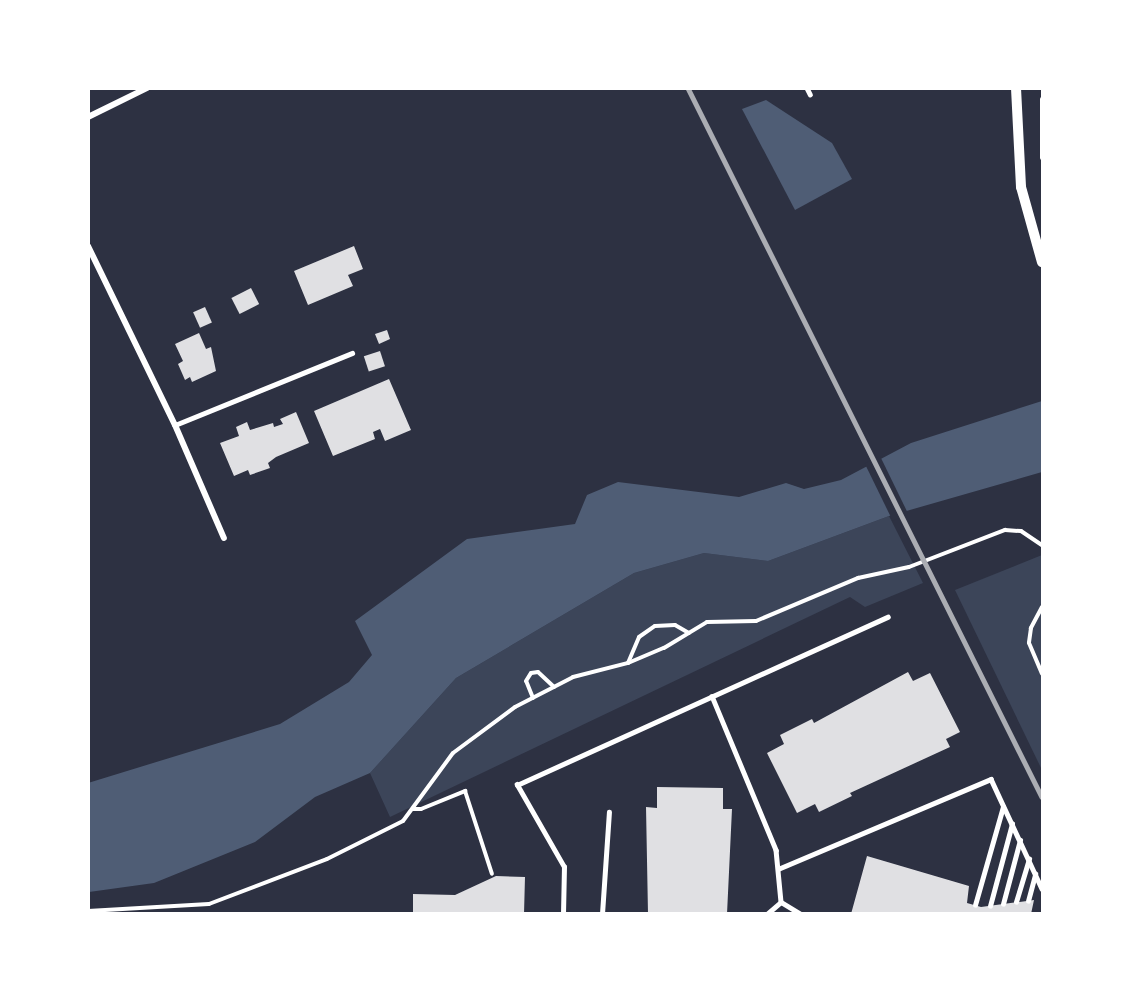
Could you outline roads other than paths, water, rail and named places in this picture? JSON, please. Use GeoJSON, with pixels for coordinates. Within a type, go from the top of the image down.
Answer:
{"type":"FeatureCollection","features":[{"type":"Feature","properties":{"kind":"street"},"geometry":{"type":"LineString","coordinates":[[88,117],[147,88]]}},
{"type":"Feature","properties":{"kind":"street"},"geometry":{"type":"LineString","coordinates":[[1016,88],[1021,187],[1042,262]]}},
{"type":"Feature","properties":{"kind":"street"},"geometry":{"type":"LineString","coordinates":[[88,246],[176,425],[224,538]]}},
{"type":"Feature","properties":{"kind":"lane"},"geometry":{"type":"LineString","coordinates":[[176,425],[352,353]]}},
{"type":"Feature","properties":{"kind":"lane"},"geometry":{"type":"LineString","coordinates":[[563,914],[564,867],[517,785],[888,618]]}},
{"type":"Feature","properties":{"kind":"lane"},"geometry":{"type":"LineString","coordinates":[[712,696],[776,850],[781,902]]}},
{"type":"Feature","properties":{"kind":"lane"},"geometry":{"type":"LineString","coordinates":[[778,869],[990,779],[1042,889]]}},
{"type":"Feature","properties":{"kind":"lane"},"geometry":{"type":"LineString","coordinates":[[975,905],[1003,806]]}},
{"type":"Feature","properties":{"kind":"lane"},"geometry":{"type":"LineString","coordinates":[[602,914],[609,812]]}},
{"type":"Feature","properties":{"kind":"lane"},"geometry":{"type":"LineString","coordinates":[[990,906],[1012,824]]}},
{"type":"Feature","properties":{"kind":"lane"},"geometry":{"type":"LineString","coordinates":[[1003,904],[1020,840]]}},
{"type":"Feature","properties":{"kind":"lane"},"geometry":{"type":"LineString","coordinates":[[1016,902],[1029,859]]}},
{"type":"Feature","properties":{"kind":"lane"},"geometry":{"type":"LineString","coordinates":[[1028,901],[1035,874]]}},
{"type":"Feature","properties":{"kind":"lane"},"geometry":{"type":"LineString","coordinates":[[767,914],[781,902]]}},
{"type":"Feature","properties":{"kind":"lane"},"geometry":{"type":"LineString","coordinates":[[781,902],[801,914]]}},
{"type":"Feature","properties":{"kind":"railway"},"geometry":{"type":"LineString","coordinates":[[688,88],[1042,797]]}}]}
